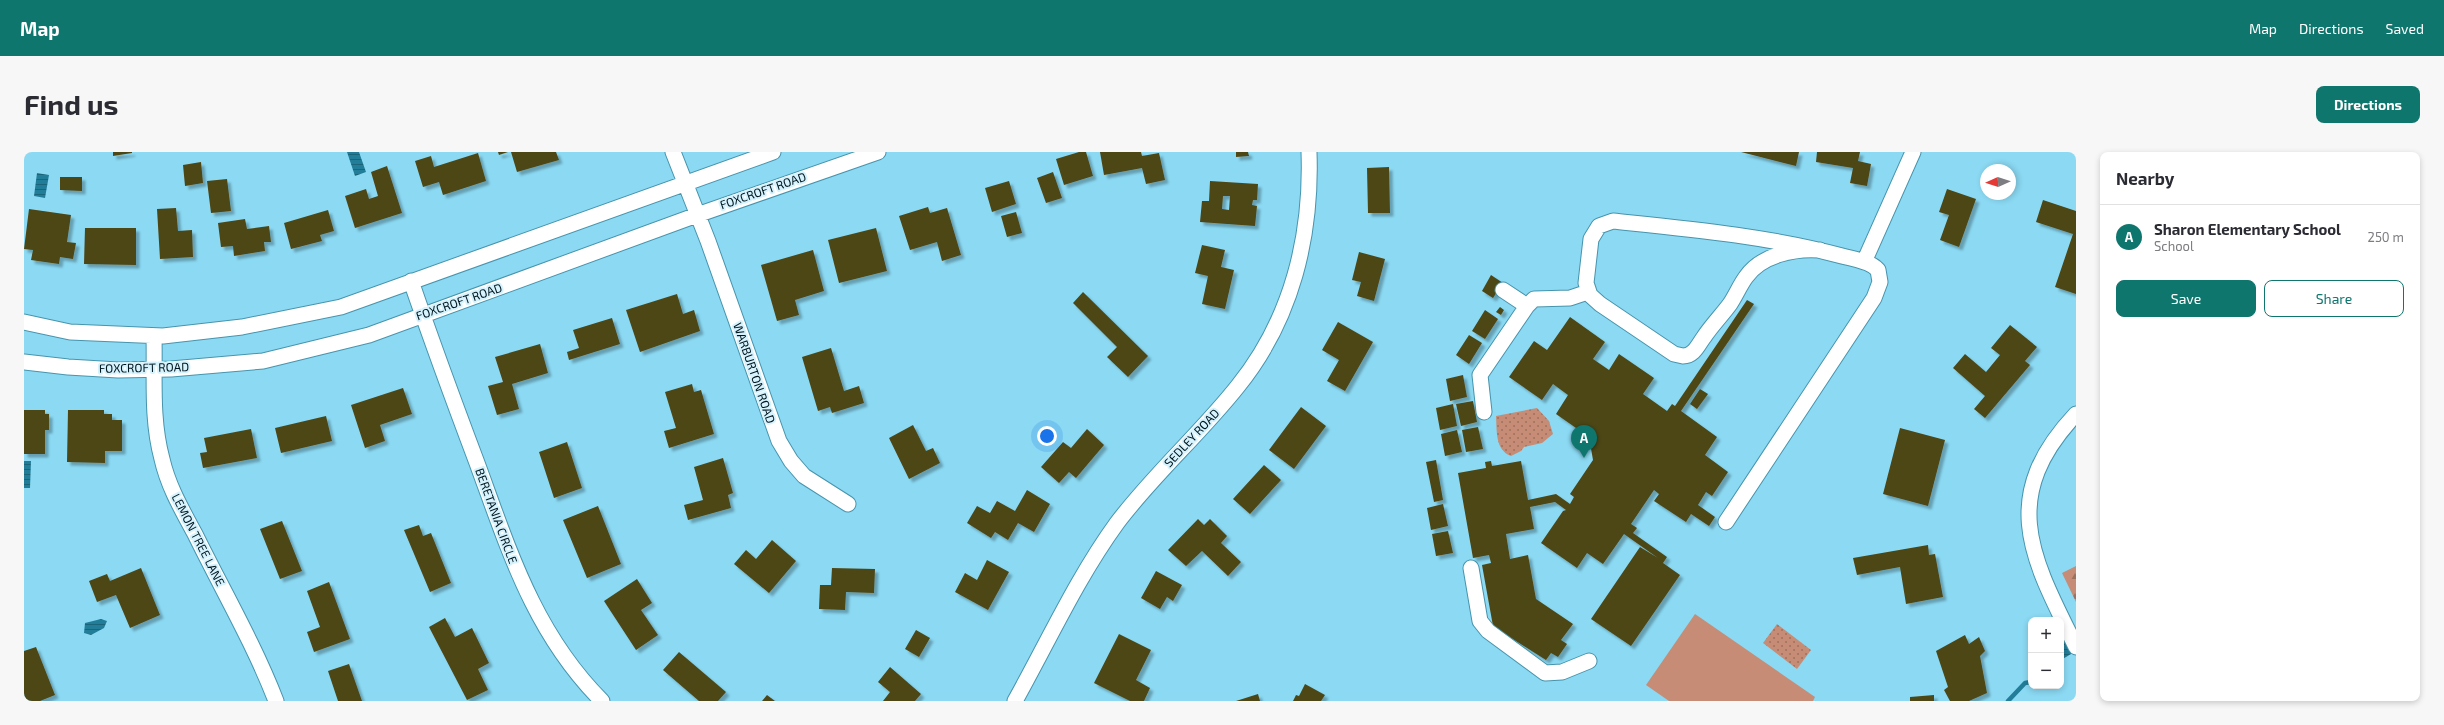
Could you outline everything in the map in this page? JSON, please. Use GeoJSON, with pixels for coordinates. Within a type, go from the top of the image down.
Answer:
{"type":"FeatureCollection","features":[{"type":"Feature","properties":{"kind":"street"},"geometry":{"type":"LineString","coordinates":[[672,152],[683,183]]}},
{"type":"Feature","properties":{"kind":"street"},"geometry":{"type":"LineString","coordinates":[[24,322],[70,332],[154,336],[242,327],[341,307],[683,183],[773,152]]}},
{"type":"Feature","properties":{"kind":"street","name":"FOXCROFT ROAD"},"geometry":{"type":"LineString","coordinates":[[24,362],[68,367],[155,370],[263,361],[369,335],[422,314],[504,287],[697,215],[878,152]]}},
{"type":"Feature","properties":{"kind":"street","name":"SEDLEY ROAD"},"geometry":{"type":"LineString","coordinates":[[1015,701],[1080,581],[1106,539],[1151,482],[1238,386],[1268,342],[1285,307],[1304,246],[1310,183],[1309,152]]}},
{"type":"Feature","properties":{"kind":"street"},"geometry":{"type":"LineString","coordinates":[[1864,262],[1913,152]]}},
{"type":"Feature","properties":{"kind":"street","name":"WARBURTON ROAD"},"geometry":{"type":"LineString","coordinates":[[683,183],[697,215],[779,441],[791,461],[804,476],[848,504]]}},
{"type":"Feature","properties":{"kind":"street"},"geometry":{"type":"LineString","coordinates":[[1726,522],[1876,293],[1880,274],[1876,268],[1864,262],[1820,250],[1776,240],[1609,221],[1598,226],[1591,239],[1586,283],[1588,292],[1600,304],[1674,354],[1687,356],[1694,351],[1715,321],[1730,304],[1745,277],[1753,269],[1771,258],[1785,253],[1820,250]]}},
{"type":"Feature","properties":{"kind":"street","name":"BERETANIA CIRCLE"},"geometry":{"type":"LineString","coordinates":[[411,281],[525,591],[552,639],[576,674],[602,701]]}},
{"type":"Feature","properties":{"kind":"street"},"geometry":{"type":"LineString","coordinates":[[1503,290],[1526,306]]}},
{"type":"Feature","properties":{"kind":"street"},"geometry":{"type":"LineString","coordinates":[[1484,412],[1479,377],[1526,306],[1534,299],[1570,298],[1588,292]]}},
{"type":"Feature","properties":{"kind":"street","name":"LEMON TREE LANE"},"geometry":{"type":"LineString","coordinates":[[154,336],[155,430],[162,461],[172,490],[250,644],[276,701]]}},
{"type":"Feature","properties":{"kind":"street"},"geometry":{"type":"LineString","coordinates":[[2076,414],[2045,453],[2034,482],[2029,512],[2030,535],[2035,558],[2076,647]]}},
{"type":"Feature","properties":{"kind":"street"},"geometry":{"type":"LineString","coordinates":[[1471,568],[1480,621],[1488,631],[1545,673],[1562,672],[1589,661]]}},
{"type":"Feature","properties":{"kind":"green space"},"geometry":{"type":"Polygon","coordinates":[[[1537,408],[1549,421],[1553,434],[1542,443],[1524,447],[1521,451],[1511,456],[1506,453],[1499,445],[1496,416],[1537,408]]]}},
{"type":"Feature","properties":{"kind":"green space"},"geometry":{"type":"Polygon","coordinates":[[[2076,566],[2076,602],[2062,573],[2076,566]]]}},
{"type":"Feature","properties":{"kind":"green space"},"geometry":{"type":"Polygon","coordinates":[[[1695,614],[1815,697],[1813,701],[1669,701],[1646,685],[1695,614]]]}},
{"type":"Feature","properties":{"kind":"green space"},"geometry":{"type":"Polygon","coordinates":[[[1777,624],[1811,650],[1797,669],[1763,643],[1777,624]]]}},
{"type":"Feature","properties":{"kind":"water"},"geometry":{"type":"Polygon","coordinates":[[[347,152],[359,152],[366,172],[355,176],[347,152]]]}},
{"type":"Feature","properties":{"kind":"water"},"geometry":{"type":"Polygon","coordinates":[[[37,173],[49,175],[45,198],[34,196],[37,173]]]}},
{"type":"Feature","properties":{"kind":"water"},"geometry":{"type":"Polygon","coordinates":[[[24,461],[31,461],[30,488],[24,488],[24,461]]]}},
{"type":"Feature","properties":{"kind":"water"},"geometry":{"type":"Polygon","coordinates":[[[101,619],[107,621],[104,628],[91,635],[84,633],[85,623],[101,619]]]}},
{"type":"Feature","properties":{"kind":"water"},"geometry":{"type":"Polygon","coordinates":[[[2076,629],[2076,651],[2064,658],[2064,653],[2064,635],[2076,629]]]}},
{"type":"Feature","properties":{"kind":"building"},"geometry":{"type":"Polygon","coordinates":[[[113,152],[132,152],[132,153],[113,156],[113,152]]]}},
{"type":"Feature","properties":{"kind":"building"},"geometry":{"type":"Polygon","coordinates":[[[498,152],[508,152],[499,155],[498,152]]]}},
{"type":"Feature","properties":{"kind":"building"},"geometry":{"type":"Polygon","coordinates":[[[511,152],[556,152],[559,160],[517,172],[511,152]]]}},
{"type":"Feature","properties":{"kind":"building"},"geometry":{"type":"Polygon","coordinates":[[[1079,152],[1086,152],[1093,176],[1064,185],[1056,159],[1079,152]]]}},
{"type":"Feature","properties":{"kind":"building"},"geometry":{"type":"Polygon","coordinates":[[[1100,152],[1141,152],[1142,156],[1159,153],[1165,180],[1146,184],[1142,168],[1104,175],[1100,152]]]}},
{"type":"Feature","properties":{"kind":"building"},"geometry":{"type":"Polygon","coordinates":[[[1236,152],[1248,152],[1249,156],[1236,157],[1236,152]]]}},
{"type":"Feature","properties":{"kind":"building"},"geometry":{"type":"Polygon","coordinates":[[[1741,152],[1799,152],[1796,166],[1741,152]]]}},
{"type":"Feature","properties":{"kind":"building"},"geometry":{"type":"Polygon","coordinates":[[[1817,152],[1860,152],[1858,161],[1871,164],[1867,186],[1850,183],[1853,168],[1816,162],[1817,152]]]}},
{"type":"Feature","properties":{"kind":"building"},"geometry":{"type":"Polygon","coordinates":[[[478,153],[486,181],[443,195],[439,182],[423,187],[415,161],[431,156],[434,167],[478,153]]]}},
{"type":"Feature","properties":{"kind":"building"},"geometry":{"type":"Polygon","coordinates":[[[201,162],[203,183],[185,186],[183,165],[201,162]]]}},
{"type":"Feature","properties":{"kind":"building"},"geometry":{"type":"Polygon","coordinates":[[[387,166],[402,213],[355,228],[345,196],[366,189],[369,199],[378,196],[371,172],[387,166]]]}},
{"type":"Feature","properties":{"kind":"building"},"geometry":{"type":"Polygon","coordinates":[[[1389,167],[1390,213],[1368,213],[1367,168],[1389,167]]]}},
{"type":"Feature","properties":{"kind":"building"},"geometry":{"type":"Polygon","coordinates":[[[1053,172],[1062,198],[1046,203],[1037,178],[1053,172]]]}},
{"type":"Feature","properties":{"kind":"building"},"geometry":{"type":"Polygon","coordinates":[[[60,177],[82,177],[82,191],[60,190],[60,177]]]}},
{"type":"Feature","properties":{"kind":"building"},"geometry":{"type":"Polygon","coordinates":[[[227,179],[231,211],[211,213],[207,181],[227,179]]]}},
{"type":"Feature","properties":{"kind":"building"},"geometry":{"type":"Polygon","coordinates":[[[1009,181],[1016,204],[992,212],[985,188],[1009,181]]]}},
{"type":"Feature","properties":{"kind":"building"},"geometry":{"type":"Polygon","coordinates":[[[1210,181],[1258,184],[1257,200],[1253,200],[1252,205],[1257,206],[1255,226],[1200,222],[1202,201],[1209,201],[1210,181]],[[1223,196],[1222,209],[1229,210],[1230,196],[1223,196]]]}},
{"type":"Feature","properties":{"kind":"building"},"geometry":{"type":"Polygon","coordinates":[[[1947,189],[1976,199],[1959,247],[1940,240],[1949,215],[1939,212],[1947,189]]]}},
{"type":"Feature","properties":{"kind":"building"},"geometry":{"type":"Polygon","coordinates":[[[2043,200],[2076,211],[2076,294],[2055,287],[2073,234],[2036,222],[2043,200]]]}},
{"type":"Feature","properties":{"kind":"building"},"geometry":{"type":"Polygon","coordinates":[[[928,207],[930,213],[947,208],[961,255],[942,261],[937,242],[910,250],[899,216],[928,207]]]}},
{"type":"Feature","properties":{"kind":"building"},"geometry":{"type":"Polygon","coordinates":[[[176,208],[178,231],[192,230],[193,257],[160,259],[157,209],[176,208]]]}},
{"type":"Feature","properties":{"kind":"building"},"geometry":{"type":"Polygon","coordinates":[[[29,209],[71,215],[67,242],[76,243],[73,259],[60,257],[59,264],[31,260],[33,250],[24,249],[29,209]]]}},
{"type":"Feature","properties":{"kind":"building"},"geometry":{"type":"Polygon","coordinates":[[[328,210],[334,231],[320,235],[322,241],[291,249],[284,223],[328,210]]]}},
{"type":"Feature","properties":{"kind":"building"},"geometry":{"type":"Polygon","coordinates":[[[1016,212],[1022,233],[1007,237],[1001,216],[1016,212]]]}},
{"type":"Feature","properties":{"kind":"building"},"geometry":{"type":"Polygon","coordinates":[[[245,219],[247,229],[269,226],[271,242],[264,242],[265,251],[234,256],[233,246],[221,247],[218,223],[245,219]]]}},
{"type":"Feature","properties":{"kind":"building"},"geometry":{"type":"Polygon","coordinates":[[[85,228],[136,228],[136,265],[84,264],[85,228]]]}},
{"type":"Feature","properties":{"kind":"building"},"geometry":{"type":"Polygon","coordinates":[[[876,228],[887,271],[839,283],[828,240],[876,228]]]}},
{"type":"Feature","properties":{"kind":"building"},"geometry":{"type":"Polygon","coordinates":[[[1202,245],[1225,250],[1221,267],[1234,270],[1225,309],[1202,304],[1208,276],[1195,273],[1202,245]]]}},
{"type":"Feature","properties":{"kind":"building"},"geometry":{"type":"Polygon","coordinates":[[[813,250],[824,291],[795,300],[799,315],[777,321],[761,265],[813,250]]]}},
{"type":"Feature","properties":{"kind":"building"},"geometry":{"type":"Polygon","coordinates":[[[1359,252],[1385,259],[1374,301],[1357,296],[1361,282],[1352,280],[1359,252]]]}},
{"type":"Feature","properties":{"kind":"building"},"geometry":{"type":"Polygon","coordinates":[[[1491,275],[1503,283],[1493,298],[1482,291],[1491,275]]]}},
{"type":"Feature","properties":{"kind":"building"},"geometry":{"type":"Polygon","coordinates":[[[1083,292],[1148,356],[1128,377],[1107,357],[1117,347],[1073,303],[1083,292]]]}},
{"type":"Feature","properties":{"kind":"building"},"geometry":{"type":"Polygon","coordinates":[[[677,294],[683,314],[694,310],[700,331],[640,352],[626,310],[677,294]]]}},
{"type":"Feature","properties":{"kind":"building"},"geometry":{"type":"Polygon","coordinates":[[[1747,300],[1754,304],[1681,411],[1717,437],[1705,455],[1728,472],[1712,496],[1706,492],[1698,505],[1715,517],[1709,526],[1691,514],[1686,522],[1654,501],[1659,494],[1654,490],[1631,524],[1637,528],[1633,533],[1667,557],[1663,563],[1680,575],[1631,646],[1591,619],[1640,547],[1658,558],[1624,534],[1603,564],[1587,553],[1577,568],[1541,543],[1563,511],[1566,510],[1555,502],[1530,507],[1534,529],[1506,534],[1510,559],[1528,555],[1536,599],[1573,624],[1561,640],[1567,644],[1558,657],[1551,653],[1546,660],[1493,626],[1482,565],[1491,563],[1489,555],[1473,558],[1458,473],[1486,468],[1485,462],[1491,461],[1492,466],[1521,461],[1528,500],[1556,494],[1570,504],[1574,497],[1570,494],[1593,460],[1589,437],[1556,414],[1568,395],[1553,384],[1542,400],[1509,377],[1534,341],[1547,350],[1570,317],[1605,342],[1593,359],[1609,370],[1619,354],[1654,378],[1643,394],[1667,411],[1672,404],[1675,406],[1747,300]]]}},
{"type":"Feature","properties":{"kind":"building"},"geometry":{"type":"Polygon","coordinates":[[[1500,307],[1504,310],[1501,315],[1496,312],[1500,307]]]}},
{"type":"Feature","properties":{"kind":"building"},"geometry":{"type":"Polygon","coordinates":[[[1485,310],[1498,319],[1485,339],[1472,331],[1485,310]]]}},
{"type":"Feature","properties":{"kind":"building"},"geometry":{"type":"Polygon","coordinates":[[[612,318],[620,344],[569,360],[567,352],[579,348],[573,330],[612,318]]]}},
{"type":"Feature","properties":{"kind":"building"},"geometry":{"type":"Polygon","coordinates":[[[1338,322],[1373,342],[1345,391],[1327,381],[1339,360],[1322,350],[1338,322]]]}},
{"type":"Feature","properties":{"kind":"building"},"geometry":{"type":"Polygon","coordinates":[[[2010,325],[2037,347],[2025,361],[2030,365],[1985,418],[1974,409],[1985,396],[1953,368],[1965,354],[1986,372],[2000,355],[1991,348],[2010,325]]]}},
{"type":"Feature","properties":{"kind":"building"},"geometry":{"type":"Polygon","coordinates":[[[1469,335],[1482,343],[1469,364],[1456,355],[1469,335]]]}},
{"type":"Feature","properties":{"kind":"building"},"geometry":{"type":"Polygon","coordinates":[[[540,344],[548,373],[512,384],[519,409],[497,415],[488,386],[503,382],[495,357],[540,344]]]}},
{"type":"Feature","properties":{"kind":"building"},"geometry":{"type":"Polygon","coordinates":[[[831,348],[844,391],[859,386],[864,403],[832,413],[830,407],[818,411],[802,357],[831,348]]]}},
{"type":"Feature","properties":{"kind":"building"},"geometry":{"type":"Polygon","coordinates":[[[1463,375],[1467,397],[1450,401],[1446,379],[1463,375]]]}},
{"type":"Feature","properties":{"kind":"building"},"geometry":{"type":"Polygon","coordinates":[[[692,384],[694,392],[701,390],[714,434],[669,448],[664,431],[676,428],[665,392],[692,384]]]}},
{"type":"Feature","properties":{"kind":"building"},"geometry":{"type":"Polygon","coordinates":[[[403,388],[412,414],[380,425],[385,441],[365,448],[351,405],[403,388]]]}},
{"type":"Feature","properties":{"kind":"building"},"geometry":{"type":"Polygon","coordinates":[[[1700,389],[1708,394],[1697,409],[1690,404],[1700,389]]]}},
{"type":"Feature","properties":{"kind":"building"},"geometry":{"type":"Polygon","coordinates":[[[1473,401],[1477,422],[1461,426],[1456,404],[1473,401]]]}},
{"type":"Feature","properties":{"kind":"building"},"geometry":{"type":"Polygon","coordinates":[[[1453,404],[1457,426],[1440,430],[1436,408],[1453,404]]]}},
{"type":"Feature","properties":{"kind":"building"},"geometry":{"type":"Polygon","coordinates":[[[1301,407],[1326,426],[1294,469],[1269,450],[1301,407]]]}},
{"type":"Feature","properties":{"kind":"building"},"geometry":{"type":"Polygon","coordinates":[[[24,410],[45,410],[45,414],[49,414],[49,430],[45,430],[45,454],[24,454],[24,410]]]}},
{"type":"Feature","properties":{"kind":"building"},"geometry":{"type":"Polygon","coordinates":[[[68,410],[104,410],[104,414],[112,414],[112,420],[122,420],[122,451],[105,451],[105,463],[67,462],[68,410]]]}},
{"type":"Feature","properties":{"kind":"building"},"geometry":{"type":"Polygon","coordinates":[[[326,416],[332,441],[281,453],[275,428],[326,416]]]}},
{"type":"Feature","properties":{"kind":"building"},"geometry":{"type":"Polygon","coordinates":[[[913,425],[926,451],[933,448],[940,463],[909,479],[889,438],[913,425]]]}},
{"type":"Feature","properties":{"kind":"building"},"geometry":{"type":"Polygon","coordinates":[[[1478,427],[1483,449],[1466,452],[1462,430],[1478,427]]]}},
{"type":"Feature","properties":{"kind":"building"},"geometry":{"type":"Polygon","coordinates":[[[1900,428],[1945,440],[1928,506],[1883,494],[1900,428]]]}},
{"type":"Feature","properties":{"kind":"building"},"geometry":{"type":"Polygon","coordinates":[[[251,429],[257,458],[203,468],[200,453],[207,452],[204,438],[251,429]]]}},
{"type":"Feature","properties":{"kind":"building"},"geometry":{"type":"Polygon","coordinates":[[[1087,429],[1104,445],[1076,478],[1069,472],[1059,483],[1041,467],[1063,442],[1071,448],[1087,429]]]}},
{"type":"Feature","properties":{"kind":"building"},"geometry":{"type":"Polygon","coordinates":[[[1457,430],[1462,452],[1445,456],[1441,434],[1457,430]]]}},
{"type":"Feature","properties":{"kind":"building"},"geometry":{"type":"Polygon","coordinates":[[[567,442],[582,488],[554,498],[539,452],[567,442]]]}},
{"type":"Feature","properties":{"kind":"building"},"geometry":{"type":"Polygon","coordinates":[[[723,458],[733,493],[728,495],[731,508],[688,520],[684,505],[703,500],[694,467],[723,458]]]}},
{"type":"Feature","properties":{"kind":"building"},"geometry":{"type":"Polygon","coordinates":[[[1436,460],[1443,500],[1434,502],[1426,462],[1436,460]]]}},
{"type":"Feature","properties":{"kind":"building"},"geometry":{"type":"Polygon","coordinates":[[[1264,465],[1281,480],[1250,514],[1233,499],[1264,465]]]}},
{"type":"Feature","properties":{"kind":"building"},"geometry":{"type":"Polygon","coordinates":[[[1027,490],[1050,504],[1034,532],[1018,523],[1008,540],[995,532],[991,538],[967,523],[977,506],[990,513],[997,501],[1015,511],[1027,490]]]}},
{"type":"Feature","properties":{"kind":"building"},"geometry":{"type":"Polygon","coordinates":[[[1443,504],[1448,526],[1431,530],[1427,508],[1443,504]]]}},
{"type":"Feature","properties":{"kind":"building"},"geometry":{"type":"Polygon","coordinates":[[[598,506],[621,564],[587,578],[563,520],[598,506]]]}},
{"type":"Feature","properties":{"kind":"building"},"geometry":{"type":"Polygon","coordinates":[[[1198,519],[1204,525],[1210,519],[1227,536],[1221,543],[1241,562],[1228,576],[1202,551],[1186,566],[1168,550],[1198,519]]]}},
{"type":"Feature","properties":{"kind":"building"},"geometry":{"type":"Polygon","coordinates":[[[282,521],[302,571],[280,579],[260,529],[282,521]]]}},
{"type":"Feature","properties":{"kind":"building"},"geometry":{"type":"Polygon","coordinates":[[[419,525],[423,536],[431,533],[451,583],[430,592],[404,530],[419,525]]]}},
{"type":"Feature","properties":{"kind":"building"},"geometry":{"type":"Polygon","coordinates":[[[1448,531],[1453,553],[1436,556],[1432,534],[1448,531]]]}},
{"type":"Feature","properties":{"kind":"building"},"geometry":{"type":"Polygon","coordinates":[[[772,540],[796,561],[769,593],[734,564],[746,550],[756,559],[772,540]]]}},
{"type":"Feature","properties":{"kind":"building"},"geometry":{"type":"Polygon","coordinates":[[[1928,545],[1929,555],[1935,554],[1943,597],[1906,604],[1900,567],[1857,575],[1853,558],[1928,545]]]}},
{"type":"Feature","properties":{"kind":"building"},"geometry":{"type":"Polygon","coordinates":[[[987,560],[1009,572],[988,610],[955,592],[965,573],[977,580],[987,560]]]}},
{"type":"Feature","properties":{"kind":"building"},"geometry":{"type":"Polygon","coordinates":[[[141,568],[160,615],[130,628],[116,595],[97,602],[89,581],[107,574],[110,581],[141,568]]]}},
{"type":"Feature","properties":{"kind":"building"},"geometry":{"type":"Polygon","coordinates":[[[832,568],[875,569],[874,593],[846,592],[845,610],[819,609],[820,585],[831,585],[832,568]]]}},
{"type":"Feature","properties":{"kind":"building"},"geometry":{"type":"Polygon","coordinates":[[[1156,571],[1182,585],[1173,601],[1167,597],[1160,609],[1141,598],[1156,571]]]}},
{"type":"Feature","properties":{"kind":"building"},"geometry":{"type":"Polygon","coordinates":[[[637,579],[652,603],[641,610],[658,635],[636,650],[604,601],[637,579]]]}},
{"type":"Feature","properties":{"kind":"building"},"geometry":{"type":"Polygon","coordinates":[[[329,582],[350,639],[314,652],[307,632],[320,627],[307,591],[329,582]]]}},
{"type":"Feature","properties":{"kind":"building"},"geometry":{"type":"Polygon","coordinates":[[[445,618],[455,637],[472,628],[489,663],[478,669],[488,690],[467,700],[429,627],[445,618]]]}},
{"type":"Feature","properties":{"kind":"building"},"geometry":{"type":"Polygon","coordinates":[[[916,630],[930,638],[919,657],[905,649],[916,630]]]}},
{"type":"Feature","properties":{"kind":"building"},"geometry":{"type":"Polygon","coordinates":[[[1119,634],[1151,650],[1136,680],[1150,688],[1144,701],[1130,701],[1094,683],[1119,634]]]}},
{"type":"Feature","properties":{"kind":"building"},"geometry":{"type":"Polygon","coordinates":[[[1965,635],[1969,644],[1979,637],[1985,651],[1980,656],[1987,693],[1969,701],[1950,701],[1944,690],[1948,687],[1936,651],[1965,635]]]}},
{"type":"Feature","properties":{"kind":"building"},"geometry":{"type":"Polygon","coordinates":[[[36,647],[55,695],[40,701],[24,701],[24,651],[36,647]]]}},
{"type":"Feature","properties":{"kind":"building"},"geometry":{"type":"Polygon","coordinates":[[[679,652],[726,692],[718,701],[699,701],[663,670],[679,652]]]}},
{"type":"Feature","properties":{"kind":"building"},"geometry":{"type":"Polygon","coordinates":[[[349,664],[362,701],[338,701],[328,671],[349,664]]]}},
{"type":"Feature","properties":{"kind":"building"},"geometry":{"type":"Polygon","coordinates":[[[890,667],[921,694],[915,701],[883,701],[890,692],[878,682],[890,667]]]}},
{"type":"Feature","properties":{"kind":"building"},"geometry":{"type":"Polygon","coordinates":[[[1305,684],[1325,695],[1321,701],[1293,701],[1296,695],[1299,696],[1305,684]]]}},
{"type":"Feature","properties":{"kind":"building"},"geometry":{"type":"Polygon","coordinates":[[[1258,694],[1260,701],[1236,701],[1258,694]]]}},
{"type":"Feature","properties":{"kind":"building"},"geometry":{"type":"Polygon","coordinates":[[[767,695],[775,701],[762,701],[767,695]]]}},
{"type":"Feature","properties":{"kind":"building"},"geometry":{"type":"Polygon","coordinates":[[[1934,695],[1934,701],[1910,701],[1910,697],[1934,695]]]}},
{"type":"Feature","properties":{"kind":"waterway"},"geometry":{"type":"LineString","coordinates":[[2008,701],[2025,683],[2028,682]]}},
{"type":"Feature","properties":{"kind":"place","name":"Sharon Elementary School"},"geometry":{"type":"Point","coordinates":[1584,458]}}]}
